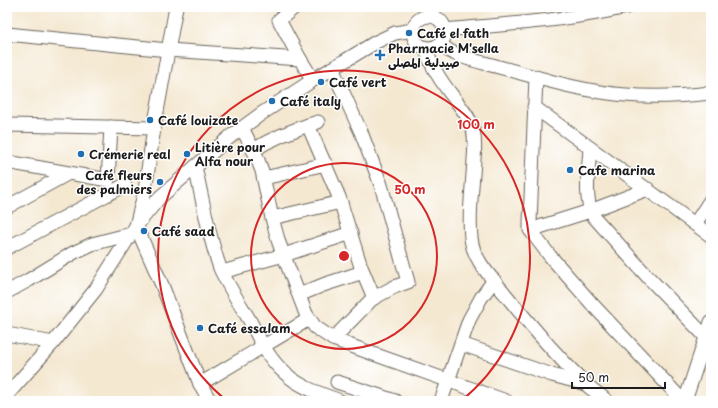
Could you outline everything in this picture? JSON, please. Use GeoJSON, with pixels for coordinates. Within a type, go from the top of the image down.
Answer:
{"type":"FeatureCollection","features":[{"type":"Feature","properties":{"kind":"street"},"geometry":{"type":"LineString","coordinates":[[176,7],[154,128],[145,190],[133,230],[165,292],[200,384],[210,401]]}},
{"type":"Feature","properties":{"kind":"street"},"geometry":{"type":"LineString","coordinates":[[295,7],[279,20],[313,80]]}},
{"type":"Feature","properties":{"kind":"street"},"geometry":{"type":"LineString","coordinates":[[445,30],[583,15],[628,7]]}},
{"type":"Feature","properties":{"kind":"street"},"geometry":{"type":"LineString","coordinates":[[426,16],[436,18],[440,21],[445,30],[443,40],[436,47],[421,47],[414,40],[413,30],[417,21],[426,16]]}},
{"type":"Feature","properties":{"kind":"street"},"geometry":{"type":"LineString","coordinates":[[7,395],[53,343],[96,289],[133,230],[159,198],[242,128],[261,114],[332,68],[384,38],[395,33],[413,30]]}},
{"type":"Feature","properties":{"kind":"street"},"geometry":{"type":"LineString","coordinates":[[7,34],[168,50],[300,59]]}},
{"type":"Feature","properties":{"kind":"street"},"geometry":{"type":"LineString","coordinates":[[440,44],[447,50],[456,54],[536,77],[592,90],[624,95],[665,97],[711,93]]}},
{"type":"Feature","properties":{"kind":"street"},"geometry":{"type":"LineString","coordinates":[[426,48],[428,57],[435,70],[466,113],[473,130],[475,150],[470,213],[471,239],[477,256],[522,315],[586,384],[606,400]]}},
{"type":"Feature","properties":{"kind":"street"},"geometry":{"type":"LineString","coordinates":[[332,68],[361,132],[381,185],[408,282],[394,287],[374,298],[360,310],[333,339]]}},
{"type":"Feature","properties":{"kind":"street"},"geometry":{"type":"LineString","coordinates":[[536,77],[530,230],[540,244],[592,304],[684,401],[711,322]]}},
{"type":"Feature","properties":{"kind":"street"},"geometry":{"type":"LineString","coordinates":[[534,107],[711,236]]}},
{"type":"Feature","properties":{"kind":"street"},"geometry":{"type":"LineString","coordinates":[[253,150],[275,137],[313,123],[326,164],[341,202],[363,272],[374,298]]}},
{"type":"Feature","properties":{"kind":"street"},"geometry":{"type":"LineString","coordinates":[[7,125],[154,128]]}},
{"type":"Feature","properties":{"kind":"street"},"geometry":{"type":"LineString","coordinates":[[108,180],[111,127]]}},
{"type":"Feature","properties":{"kind":"street"},"geometry":{"type":"LineString","coordinates":[[242,128],[262,171],[272,218],[284,255],[309,319],[315,327],[333,339],[506,401]]}},
{"type":"Feature","properties":{"kind":"street"},"geometry":{"type":"LineString","coordinates":[[590,148],[588,199],[590,211],[647,276],[706,337]]}},
{"type":"Feature","properties":{"kind":"street"},"geometry":{"type":"LineString","coordinates":[[7,163],[108,180],[145,190]]}},
{"type":"Feature","properties":{"kind":"street"},"geometry":{"type":"LineString","coordinates":[[264,178],[326,164]]}},
{"type":"Feature","properties":{"kind":"street"},"geometry":{"type":"LineString","coordinates":[[195,167],[215,253],[222,272],[264,347],[273,361],[285,374],[296,382],[340,401]]}},
{"type":"Feature","properties":{"kind":"street"},"geometry":{"type":"LineString","coordinates":[[7,207],[67,174]]}},
{"type":"Feature","properties":{"kind":"street"},"geometry":{"type":"LineString","coordinates":[[7,248],[125,185]]}},
{"type":"Feature","properties":{"kind":"street"},"geometry":{"type":"LineString","coordinates":[[530,230],[590,211],[648,189]]}},
{"type":"Feature","properties":{"kind":"street"},"geometry":{"type":"LineString","coordinates":[[695,224],[711,199]]}},
{"type":"Feature","properties":{"kind":"street"},"geometry":{"type":"LineString","coordinates":[[272,218],[341,202]]}},
{"type":"Feature","properties":{"kind":"street"},"geometry":{"type":"LineString","coordinates":[[7,292],[73,253],[92,244],[133,230]]}},
{"type":"Feature","properties":{"kind":"street"},"geometry":{"type":"LineString","coordinates":[[222,272],[284,255],[351,233]]}},
{"type":"Feature","properties":{"kind":"street"},"geometry":{"type":"LineString","coordinates":[[299,294],[363,272]]}},
{"type":"Feature","properties":{"kind":"street"},"geometry":{"type":"LineString","coordinates":[[441,401],[473,312],[480,298],[494,280]]}},
{"type":"Feature","properties":{"kind":"street"},"geometry":{"type":"LineString","coordinates":[[200,384],[309,319]]}},
{"type":"Feature","properties":{"kind":"street"},"geometry":{"type":"LineString","coordinates":[[7,334],[53,343]]}},
{"type":"Feature","properties":{"kind":"street"},"geometry":{"type":"LineString","coordinates":[[461,344],[552,375],[586,384]]}},
{"type":"Feature","properties":{"kind":"street"},"geometry":{"type":"LineString","coordinates":[[337,382],[357,395],[395,401]]}},
{"type":"Feature","properties":{"kind":"place","name":"Café el fath"},"geometry":{"type":"Point","coordinates":[409,33]}},
{"type":"Feature","properties":{"kind":"place","name":"Pharmacie M'sella صيدلية المصلى"},"geometry":{"type":"Point","coordinates":[380,55]}},
{"type":"Feature","properties":{"kind":"place","name":"Café vert"},"geometry":{"type":"Point","coordinates":[321,82]}},
{"type":"Feature","properties":{"kind":"place","name":"Café italy"},"geometry":{"type":"Point","coordinates":[272,101]}},
{"type":"Feature","properties":{"kind":"place","name":"Café louizate"},"geometry":{"type":"Point","coordinates":[150,120]}},
{"type":"Feature","properties":{"kind":"place","name":"Crémerie real"},"geometry":{"type":"Point","coordinates":[81,154]}},
{"type":"Feature","properties":{"kind":"place","name":"Litière pour Alfa nour"},"geometry":{"type":"Point","coordinates":[187,154]}},
{"type":"Feature","properties":{"kind":"place","name":"Cafe marina"},"geometry":{"type":"Point","coordinates":[570,170]}},
{"type":"Feature","properties":{"kind":"place","name":"Café fleurs des palmiers"},"geometry":{"type":"Point","coordinates":[160,182]}},
{"type":"Feature","properties":{"kind":"place","name":"Café saad"},"geometry":{"type":"Point","coordinates":[144,231]}},
{"type":"Feature","properties":{"kind":"place","name":"Café essalam"},"geometry":{"type":"Point","coordinates":[200,328]}}]}
